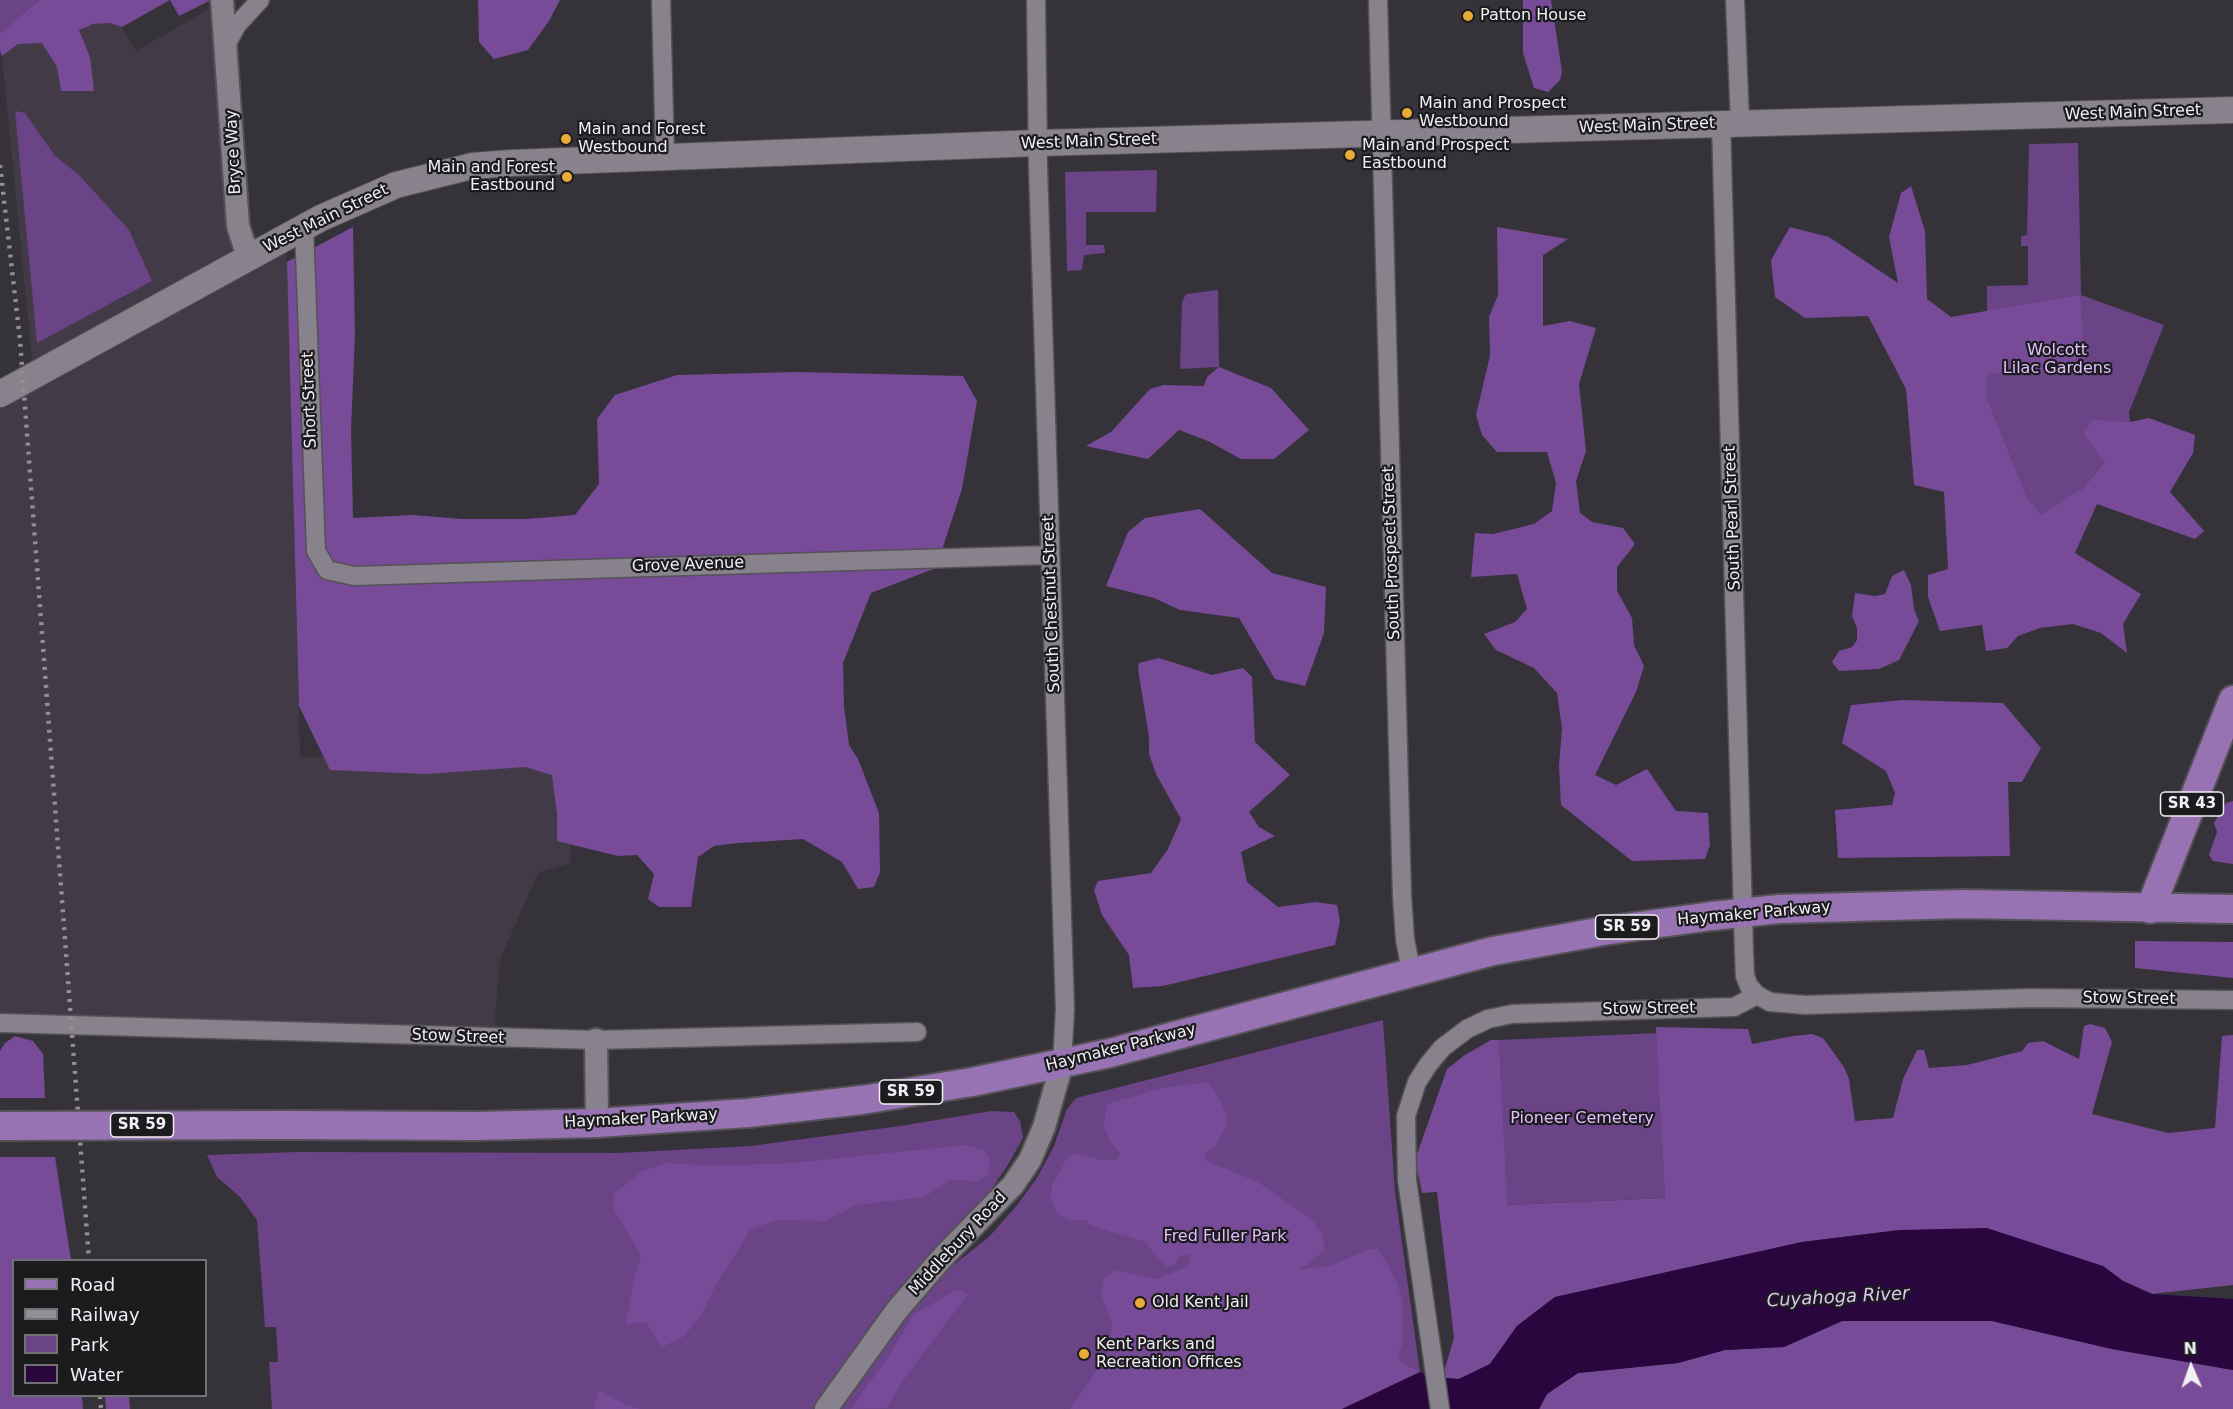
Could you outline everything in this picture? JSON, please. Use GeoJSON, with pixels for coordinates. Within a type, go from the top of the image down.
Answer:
{"type":"FeatureCollection","features":[{"type":"Feature","properties":{"kind":"main road","name":"West Main Street"},"geometry":{"type":"LineString","coordinates":[[0,394],[304,227],[396,185],[452,170],[510,163],[1038,144],[2233,110]]}},
{"type":"Feature","properties":{"kind":"main road","name":"SR 43"},"geometry":{"type":"LineString","coordinates":[[2150,909],[2233,700]]}},
{"type":"Feature","properties":{"kind":"main road","name":"Haymaker Parkway"},"geometry":{"type":"LineString","coordinates":[[0,1125],[477,1126],[597,1123],[748,1113],[862,1100],[1062,1064],[1411,971],[1552,940],[1662,922],[1744,912],[1963,904],[2233,909]]}},
{"type":"Feature","properties":{"kind":"street","name":"Bryce Way"},"geometry":{"type":"LineString","coordinates":[[222,0],[238,226],[248,257]]}},
{"type":"Feature","properties":{"kind":"street"},"geometry":{"type":"LineString","coordinates":[[226,45],[237,25],[260,0]]}},
{"type":"Feature","properties":{"kind":"street"},"geometry":{"type":"LineString","coordinates":[[661,0],[665,157]]}},
{"type":"Feature","properties":{"kind":"street","name":"South Chestnut Street"},"geometry":{"type":"LineString","coordinates":[[1036,0],[1038,144],[1065,1009],[1062,1064]]}},
{"type":"Feature","properties":{"kind":"street","name":"South Prospect Street"},"geometry":{"type":"LineString","coordinates":[[1378,0],[1402,896],[1405,939],[1411,971]]}},
{"type":"Feature","properties":{"kind":"street","name":"South Pearl Street"},"geometry":{"type":"LineString","coordinates":[[1735,0],[1731,123],[1745,976],[1749,986],[1757,995]]}},
{"type":"Feature","properties":{"kind":"street","name":"Short Street"},"geometry":{"type":"LineString","coordinates":[[304,227],[316,551],[327,570]]}},
{"type":"Feature","properties":{"kind":"street","name":"Grove Avenue"},"geometry":{"type":"LineString","coordinates":[[327,570],[354,576],[1050,555]]}},
{"type":"Feature","properties":{"kind":"street","name":"Stow Street"},"geometry":{"type":"LineString","coordinates":[[1440,1409],[1427,1333],[1404,1141],[1406,1116],[1417,1082],[1442,1047],[1467,1029],[1488,1019],[1512,1014],[1734,1007],[1757,995],[1770,1002],[1805,1005],[2030,998],[2233,1000]]}},
{"type":"Feature","properties":{"kind":"street","name":"Stow Street"},"geometry":{"type":"LineString","coordinates":[[0,1023],[596,1040],[917,1032]]}},
{"type":"Feature","properties":{"kind":"street"},"geometry":{"type":"LineString","coordinates":[[596,1040],[597,1123]]}},
{"type":"Feature","properties":{"kind":"street","name":"Middlebury Road"},"geometry":{"type":"LineString","coordinates":[[826,1409],[897,1310],[942,1258],[1013,1185],[1030,1160],[1044,1127],[1062,1064]]}},
{"type":"Feature","properties":{"kind":"shaded area"},"geometry":{"type":"Polygon","coordinates":[[[218,4],[243,255],[33,368],[2,56],[18,44],[43,43],[57,67],[61,91],[90,57],[79,30],[93,24],[109,23],[122,27],[136,51],[218,4]]]}},
{"type":"Feature","properties":{"kind":"shaded area"},"geometry":{"type":"Polygon","coordinates":[[[283,237],[288,268],[300,757],[572,752],[570,863],[538,873],[500,959],[495,1018],[499,1038],[0,1023],[0,394],[283,237]]]}},
{"type":"Feature","properties":{"kind":"green space"},"geometry":{"type":"Polygon","coordinates":[[[0,0],[39,0],[0,33],[0,0]]]}},
{"type":"Feature","properties":{"kind":"green space"},"geometry":{"type":"Polygon","coordinates":[[[39,0],[170,0],[122,27],[109,23],[93,24],[79,30],[90,57],[94,91],[61,91],[57,67],[42,43],[18,44],[2,56],[0,51],[0,33],[39,0]]]}},
{"type":"Feature","properties":{"kind":"green space"},"geometry":{"type":"Polygon","coordinates":[[[170,0],[211,0],[179,16],[170,0]]]}},
{"type":"Feature","properties":{"kind":"green space"},"geometry":{"type":"Polygon","coordinates":[[[478,0],[560,0],[549,21],[528,50],[494,59],[479,42],[478,0]]]}},
{"type":"Feature","properties":{"kind":"green space"},"geometry":{"type":"Polygon","coordinates":[[[1523,0],[1551,0],[1562,71],[1560,80],[1548,92],[1534,88],[1523,53],[1523,0]]]}},
{"type":"Feature","properties":{"kind":"green space"},"geometry":{"type":"Polygon","coordinates":[[[15,111],[25,113],[55,156],[79,175],[129,230],[152,281],[37,343],[15,111]]]}},
{"type":"Feature","properties":{"kind":"green space","name":"Wolcott Lilac Gardens"},"geometry":{"type":"Polygon","coordinates":[[[2078,143],[2081,295],[2164,325],[2129,412],[2130,422],[2093,421],[2105,462],[2083,488],[2041,516],[2027,497],[1987,398],[1987,286],[2028,285],[2028,246],[2021,246],[2021,236],[2027,235],[2029,144],[2078,143]]]}},
{"type":"Feature","properties":{"kind":"green space"},"geometry":{"type":"Polygon","coordinates":[[[1157,170],[1156,212],[1086,212],[1086,245],[1104,245],[1105,253],[1084,255],[1082,270],[1067,271],[1065,172],[1157,170]]]}},
{"type":"Feature","properties":{"kind":"green space"},"geometry":{"type":"Polygon","coordinates":[[[1911,186],[1925,231],[1927,299],[1951,317],[2080,295],[2085,371],[1987,373],[1987,398],[2027,497],[2041,515],[2083,488],[2105,462],[2083,432],[2093,420],[2130,422],[2149,418],[2195,435],[2193,453],[2170,492],[2204,531],[2195,539],[2097,504],[2075,553],[2141,594],[2123,624],[2127,653],[2101,633],[2073,624],[2040,628],[2018,636],[2007,648],[1986,651],[1982,625],[1940,631],[1928,597],[1928,575],[1948,569],[1944,492],[1914,485],[1906,389],[1868,316],[1805,318],[1775,297],[1771,260],[1790,227],[1829,237],[1898,283],[1889,237],[1901,193],[1911,186]]]}},
{"type":"Feature","properties":{"kind":"green space"},"geometry":{"type":"Polygon","coordinates":[[[353,227],[355,335],[351,430],[353,518],[413,515],[462,519],[526,519],[575,515],[599,484],[597,419],[615,395],[677,375],[797,372],[963,376],[977,401],[962,489],[936,568],[871,593],[843,663],[844,707],[849,745],[858,759],[879,813],[880,872],[874,887],[858,889],[842,862],[803,839],[738,843],[714,846],[698,857],[691,907],[659,907],[648,899],[654,874],[637,855],[618,856],[557,841],[557,814],[552,775],[525,767],[426,774],[330,770],[299,706],[287,262],[353,227]]]}},
{"type":"Feature","properties":{"kind":"green space"},"geometry":{"type":"Polygon","coordinates":[[[1497,227],[1568,239],[1543,255],[1543,326],[1570,321],[1596,328],[1579,384],[1586,451],[1576,481],[1580,513],[1592,522],[1623,528],[1635,544],[1617,567],[1617,591],[1632,618],[1634,645],[1644,666],[1636,692],[1595,775],[1616,785],[1647,769],[1676,811],[1708,813],[1710,845],[1705,859],[1632,861],[1561,805],[1559,766],[1562,728],[1557,693],[1534,668],[1496,650],[1484,634],[1515,622],[1527,609],[1517,574],[1471,577],[1475,533],[1493,534],[1534,524],[1552,511],[1556,483],[1547,452],[1497,452],[1482,435],[1476,415],[1490,356],[1489,317],[1498,295],[1497,227]]]}},
{"type":"Feature","properties":{"kind":"green space"},"geometry":{"type":"Polygon","coordinates":[[[1218,290],[1219,367],[1180,369],[1182,302],[1186,294],[1218,290]]]}},
{"type":"Feature","properties":{"kind":"green space"},"geometry":{"type":"Polygon","coordinates":[[[1219,367],[1271,388],[1309,430],[1274,459],[1241,459],[1208,441],[1179,430],[1148,459],[1086,446],[1111,432],[1150,389],[1164,385],[1204,386],[1207,377],[1219,367]]]}},
{"type":"Feature","properties":{"kind":"green space"},"geometry":{"type":"Polygon","coordinates":[[[1200,509],[1272,573],[1326,587],[1324,633],[1305,686],[1275,679],[1239,618],[1180,610],[1154,598],[1106,586],[1128,532],[1145,518],[1200,509]]]}},
{"type":"Feature","properties":{"kind":"green space"},"geometry":{"type":"Polygon","coordinates":[[[1904,570],[1911,585],[1914,609],[1919,621],[1899,660],[1879,669],[1839,671],[1832,662],[1839,651],[1852,647],[1857,640],[1857,628],[1852,616],[1855,593],[1875,596],[1885,594],[1892,576],[1904,570]]]}},
{"type":"Feature","properties":{"kind":"green space"},"geometry":{"type":"Polygon","coordinates":[[[1159,658],[1212,675],[1243,668],[1252,677],[1255,742],[1290,775],[1249,812],[1259,827],[1275,836],[1241,852],[1247,882],[1278,907],[1316,902],[1337,905],[1340,921],[1335,945],[1163,986],[1133,988],[1129,955],[1102,915],[1094,890],[1098,881],[1151,873],[1168,849],[1181,819],[1156,774],[1149,754],[1149,737],[1138,669],[1139,663],[1159,658]]]}},
{"type":"Feature","properties":{"kind":"green space"},"geometry":{"type":"Polygon","coordinates":[[[1903,700],[2003,703],[2041,748],[2022,782],[2008,782],[2010,856],[1838,858],[1835,810],[1892,805],[1895,793],[1886,771],[1842,743],[1851,705],[1903,700]]]}},
{"type":"Feature","properties":{"kind":"green space"},"geometry":{"type":"Polygon","coordinates":[[[2233,801],[2233,864],[2213,861],[2209,855],[2217,832],[2214,823],[2226,803],[2233,801]]]}},
{"type":"Feature","properties":{"kind":"green space"},"geometry":{"type":"Polygon","coordinates":[[[2135,941],[2233,942],[2233,978],[2135,968],[2135,941]]]}},
{"type":"Feature","properties":{"kind":"green space","name":"Fred Fuller Park"},"geometry":{"type":"Polygon","coordinates":[[[1383,1020],[1395,1192],[1420,1372],[1342,1409],[838,1409],[938,1277],[989,1237],[1018,1204],[1038,1176],[1054,1146],[1067,1109],[1076,1098],[1383,1020]]]}},
{"type":"Feature","properties":{"kind":"green space"},"geometry":{"type":"Polygon","coordinates":[[[2090,1024],[2105,1028],[2112,1042],[2092,1114],[2168,1133],[2215,1128],[2222,1036],[2233,1035],[2233,1285],[2152,1294],[2123,1281],[2103,1266],[1900,1230],[1802,1242],[1555,1297],[1517,1326],[1490,1364],[1459,1379],[1442,1378],[1454,1338],[1437,1192],[1422,1193],[1415,1160],[1447,1069],[1491,1040],[1499,1040],[1507,1205],[1665,1198],[1656,1027],[1748,1029],[1752,1044],[1812,1034],[1823,1038],[1844,1067],[1849,1079],[1855,1121],[1893,1118],[1903,1079],[1917,1050],[1924,1050],[1929,1068],[1967,1065],[2022,1051],[2028,1043],[2043,1041],[2079,1059],[2084,1026],[2090,1024]]]}},
{"type":"Feature","properties":{"kind":"green space","name":"Pioneer Cemetery"},"geometry":{"type":"Polygon","coordinates":[[[1658,1033],[1665,1198],[1506,1205],[1499,1040],[1658,1033]]]}},
{"type":"Feature","properties":{"kind":"green space"},"geometry":{"type":"Polygon","coordinates":[[[15,1036],[33,1041],[43,1054],[45,1098],[0,1098],[0,1051],[5,1043],[15,1036]]]}},
{"type":"Feature","properties":{"kind":"green space"},"geometry":{"type":"Polygon","coordinates":[[[1208,1082],[1223,1106],[1228,1123],[1215,1147],[1205,1153],[1207,1161],[1258,1182],[1312,1220],[1323,1235],[1324,1250],[1311,1262],[1297,1270],[1332,1265],[1367,1250],[1378,1249],[1395,1278],[1402,1299],[1403,1342],[1399,1351],[1400,1362],[1420,1372],[1342,1409],[1070,1409],[1109,1353],[1112,1324],[1101,1294],[1104,1279],[1115,1270],[1155,1279],[1183,1269],[1189,1263],[1190,1254],[1180,1256],[1175,1265],[1166,1267],[1145,1242],[1090,1225],[1086,1220],[1068,1220],[1056,1211],[1051,1199],[1052,1186],[1067,1158],[1075,1153],[1100,1160],[1117,1160],[1120,1153],[1111,1143],[1104,1127],[1107,1104],[1162,1088],[1208,1082]]]}},
{"type":"Feature","properties":{"kind":"green space"},"geometry":{"type":"Polygon","coordinates":[[[991,1111],[1014,1112],[1020,1121],[1023,1138],[1009,1163],[983,1202],[935,1249],[881,1313],[815,1409],[272,1409],[269,1362],[278,1362],[276,1327],[265,1327],[257,1220],[240,1197],[217,1177],[207,1155],[298,1152],[619,1153],[751,1146],[991,1111]]]}},
{"type":"Feature","properties":{"kind":"green space"},"geometry":{"type":"Polygon","coordinates":[[[966,1145],[984,1150],[990,1160],[988,1175],[976,1181],[950,1180],[924,1197],[856,1205],[826,1221],[778,1220],[751,1229],[715,1286],[702,1314],[684,1336],[662,1347],[646,1322],[626,1324],[641,1256],[614,1209],[614,1194],[640,1172],[666,1163],[715,1166],[792,1163],[966,1145]]]}},
{"type":"Feature","properties":{"kind":"green space"},"geometry":{"type":"Polygon","coordinates":[[[0,1157],[55,1157],[71,1259],[12,1259],[12,1397],[82,1397],[83,1409],[0,1409],[0,1157]]]}},
{"type":"Feature","properties":{"kind":"green space"},"geometry":{"type":"Polygon","coordinates":[[[957,1289],[968,1294],[902,1382],[886,1408],[851,1409],[914,1315],[957,1289]]]}},
{"type":"Feature","properties":{"kind":"green space"},"geometry":{"type":"Polygon","coordinates":[[[1842,1321],[1992,1321],[2112,1349],[2233,1370],[2233,1409],[1539,1409],[1547,1394],[1578,1373],[1678,1363],[1725,1350],[1784,1347],[1842,1321]]]}},
{"type":"Feature","properties":{"kind":"green space"},"geometry":{"type":"Polygon","coordinates":[[[599,1390],[624,1404],[641,1409],[594,1409],[599,1390]]]}},
{"type":"Feature","properties":{"kind":"green space"},"geometry":{"type":"Polygon","coordinates":[[[105,1397],[129,1397],[130,1409],[106,1409],[105,1397]]]}},
{"type":"Feature","properties":{"kind":"water","name":"Cuyahoga River"},"geometry":{"type":"Polygon","coordinates":[[[1987,1228],[2103,1266],[2123,1281],[2152,1294],[2233,1299],[2233,1370],[2112,1349],[1992,1321],[1842,1321],[1784,1347],[1725,1350],[1678,1363],[1578,1373],[1547,1394],[1539,1409],[1342,1409],[1420,1372],[1433,1377],[1459,1379],[1490,1364],[1517,1326],[1555,1297],[1802,1242],[1900,1230],[1987,1228]]]}},
{"type":"Feature","properties":{"kind":"railway"},"geometry":{"type":"LineString","coordinates":[[0,165],[20,340],[89,1259]]}},
{"type":"Feature","properties":{"kind":"railway"},"geometry":{"type":"LineString","coordinates":[[100,1397],[101,1409]]}},
{"type":"Feature","properties":{"kind":"place","name":"Patton House"},"geometry":{"type":"Point","coordinates":[1468,16]}},
{"type":"Feature","properties":{"kind":"place","name":"Main and Prospect Westbound"},"geometry":{"type":"Point","coordinates":[1407,113]}},
{"type":"Feature","properties":{"kind":"place","name":"Main and Forest Westbound"},"geometry":{"type":"Point","coordinates":[566,139]}},
{"type":"Feature","properties":{"kind":"place","name":"Main and Prospect Eastbound"},"geometry":{"type":"Point","coordinates":[1350,155]}},
{"type":"Feature","properties":{"kind":"place","name":"Main and Forest Eastbound"},"geometry":{"type":"Point","coordinates":[567,177]}},
{"type":"Feature","properties":{"kind":"place","name":"Old Kent Jail"},"geometry":{"type":"Point","coordinates":[1140,1303]}},
{"type":"Feature","properties":{"kind":"place","name":"Kent Parks and Recreation Offices"},"geometry":{"type":"Point","coordinates":[1084,1354]}}]}
